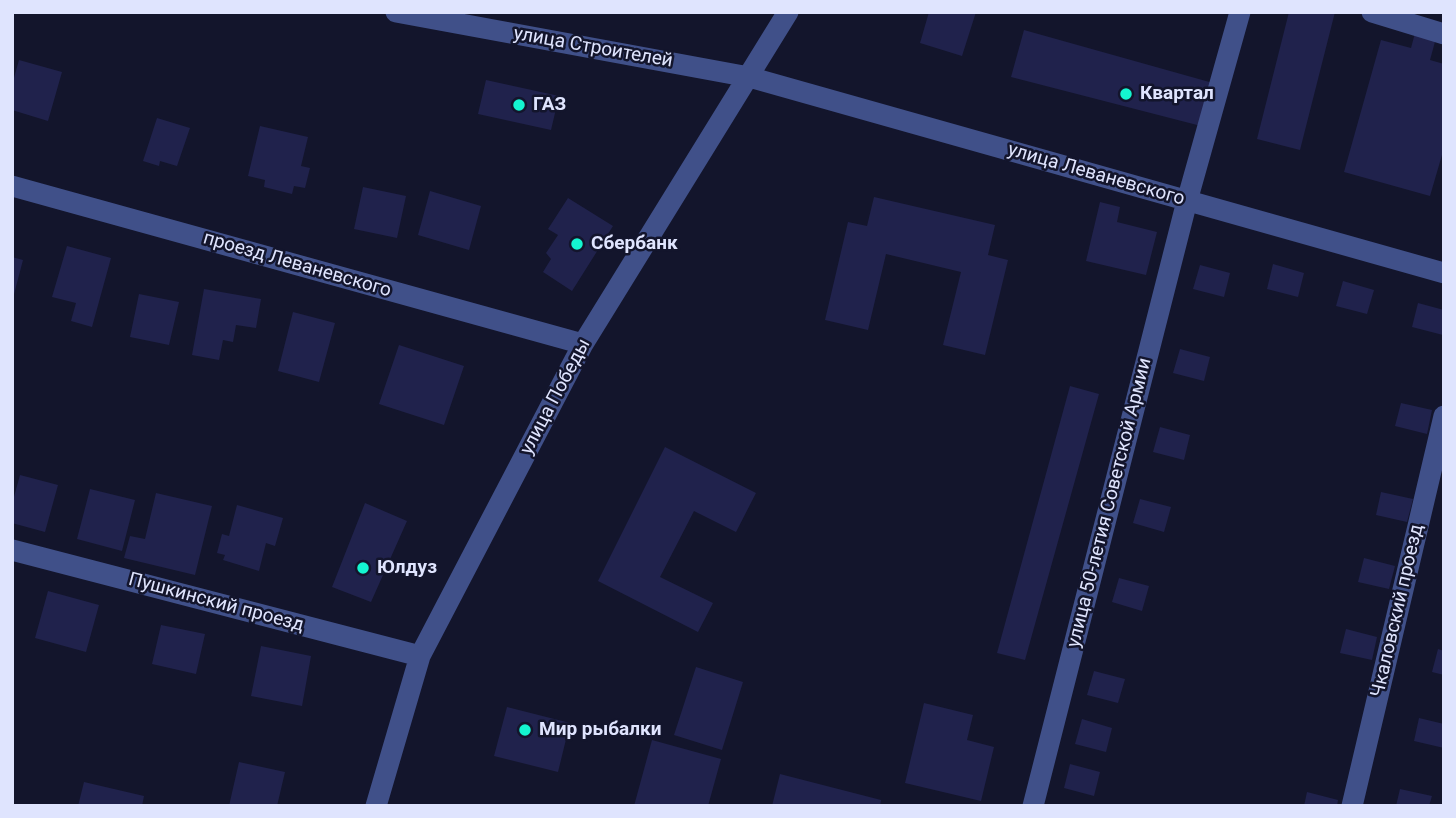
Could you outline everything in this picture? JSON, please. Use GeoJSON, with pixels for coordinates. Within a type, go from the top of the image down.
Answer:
{"type":"FeatureCollection","features":[{"type":"Feature","properties":{"kind":"street","name":"улица Строителей"},"geometry":{"type":"LineString","coordinates":[[396,12],[749,77]]}},
{"type":"Feature","properties":{"kind":"street","name":"улица Победы"},"geometry":{"type":"LineString","coordinates":[[376,806],[420,656],[583,345],[788,12]]}},
{"type":"Feature","properties":{"kind":"street","name":"улица 50-летия Советской Армии"},"geometry":{"type":"LineString","coordinates":[[1033,806],[1186,201],[1240,12]]}},
{"type":"Feature","properties":{"kind":"street"},"geometry":{"type":"LineString","coordinates":[[1372,12],[1444,34]]}},
{"type":"Feature","properties":{"kind":"street","name":"улица Леваневского"},"geometry":{"type":"LineString","coordinates":[[749,77],[1444,273]]}},
{"type":"Feature","properties":{"kind":"street","name":"проезд Леваневского"},"geometry":{"type":"LineString","coordinates":[[12,186],[583,345]]}},
{"type":"Feature","properties":{"kind":"street","name":"Чкаловский проезд"},"geometry":{"type":"LineString","coordinates":[[1352,806],[1444,416]]}},
{"type":"Feature","properties":{"kind":"street","name":"Пушкинский проезд"},"geometry":{"type":"LineString","coordinates":[[12,550],[420,656]]}},
{"type":"Feature","properties":{"kind":"building"},"geometry":{"type":"Polygon","coordinates":[[[929,12],[976,12],[962,56],[920,43],[929,12]]]}},
{"type":"Feature","properties":{"kind":"building"},"geometry":{"type":"Polygon","coordinates":[[[1289,12],[1335,12],[1300,150],[1257,139],[1289,12]]]}},
{"type":"Feature","properties":{"kind":"building"},"geometry":{"type":"Polygon","coordinates":[[[1024,30],[1213,83],[1201,126],[1011,77],[1024,30]]]}},
{"type":"Feature","properties":{"kind":"building"},"geometry":{"type":"Polygon","coordinates":[[[1415,33],[1436,38],[1430,60],[1444,64],[1444,148],[1430,196],[1344,172],[1381,40],[1411,48],[1415,33]]]}},
{"type":"Feature","properties":{"kind":"building"},"geometry":{"type":"Polygon","coordinates":[[[19,60],[62,72],[48,121],[12,110],[12,85],[19,60]]]}},
{"type":"Feature","properties":{"kind":"building","name":"ГАЗ"},"geometry":{"type":"Polygon","coordinates":[[[486,80],[559,96],[551,130],[478,114],[486,80]]]}},
{"type":"Feature","properties":{"kind":"building"},"geometry":{"type":"Polygon","coordinates":[[[157,118],[190,128],[177,166],[160,161],[159,166],[143,161],[157,118]]]}},
{"type":"Feature","properties":{"kind":"building"},"geometry":{"type":"Polygon","coordinates":[[[260,126],[308,137],[301,166],[310,168],[305,188],[294,186],[292,194],[264,187],[265,180],[248,176],[260,126]]]}},
{"type":"Feature","properties":{"kind":"building"},"geometry":{"type":"Polygon","coordinates":[[[363,187],[406,196],[397,238],[354,229],[363,187]]]}},
{"type":"Feature","properties":{"kind":"building"},"geometry":{"type":"Polygon","coordinates":[[[430,191],[481,206],[469,250],[418,235],[430,191]]]}},
{"type":"Feature","properties":{"kind":"building"},"geometry":{"type":"Polygon","coordinates":[[[874,197],[995,225],[988,255],[1008,260],[985,355],[943,345],[961,272],[886,254],[868,330],[825,320],[848,222],[867,226],[874,197]]]}},
{"type":"Feature","properties":{"kind":"building","name":"Сбербанк"},"geometry":{"type":"Polygon","coordinates":[[[568,198],[613,226],[572,291],[543,272],[551,259],[546,253],[558,235],[548,229],[568,198]]]}},
{"type":"Feature","properties":{"kind":"building"},"geometry":{"type":"Polygon","coordinates":[[[1100,202],[1120,207],[1117,222],[1157,232],[1146,275],[1086,261],[1100,202]]]}},
{"type":"Feature","properties":{"kind":"building"},"geometry":{"type":"Polygon","coordinates":[[[67,246],[111,258],[92,327],[71,321],[76,303],[52,297],[67,246]]]}},
{"type":"Feature","properties":{"kind":"building"},"geometry":{"type":"Polygon","coordinates":[[[12,257],[23,260],[13,298],[12,298],[12,257]]]}},
{"type":"Feature","properties":{"kind":"building"},"geometry":{"type":"Polygon","coordinates":[[[1273,264],[1304,273],[1298,297],[1267,289],[1273,264]]]}},
{"type":"Feature","properties":{"kind":"building"},"geometry":{"type":"Polygon","coordinates":[[[1200,265],[1230,273],[1224,297],[1193,289],[1200,265]]]}},
{"type":"Feature","properties":{"kind":"building"},"geometry":{"type":"Polygon","coordinates":[[[1343,281],[1374,290],[1367,314],[1336,306],[1343,281]]]}},
{"type":"Feature","properties":{"kind":"building"},"geometry":{"type":"Polygon","coordinates":[[[204,289],[261,299],[256,328],[236,325],[233,342],[223,340],[219,360],[192,355],[204,289]]]}},
{"type":"Feature","properties":{"kind":"building"},"geometry":{"type":"Polygon","coordinates":[[[139,294],[179,302],[169,345],[130,337],[139,294]]]}},
{"type":"Feature","properties":{"kind":"building"},"geometry":{"type":"Polygon","coordinates":[[[1418,303],[1444,310],[1443,335],[1412,327],[1418,303]]]}},
{"type":"Feature","properties":{"kind":"building"},"geometry":{"type":"Polygon","coordinates":[[[293,312],[335,323],[319,382],[278,371],[293,312]]]}},
{"type":"Feature","properties":{"kind":"building"},"geometry":{"type":"Polygon","coordinates":[[[399,345],[464,366],[444,425],[379,404],[399,345]]]}},
{"type":"Feature","properties":{"kind":"building"},"geometry":{"type":"Polygon","coordinates":[[[1180,349],[1210,357],[1204,381],[1173,373],[1180,349]]]}},
{"type":"Feature","properties":{"kind":"building"},"geometry":{"type":"Polygon","coordinates":[[[1070,386],[1099,394],[1025,660],[997,653],[1070,386]]]}},
{"type":"Feature","properties":{"kind":"building"},"geometry":{"type":"Polygon","coordinates":[[[1401,403],[1432,410],[1427,434],[1395,426],[1401,403]]]}},
{"type":"Feature","properties":{"kind":"building"},"geometry":{"type":"Polygon","coordinates":[[[1160,427],[1190,435],[1184,460],[1153,452],[1160,427]]]}},
{"type":"Feature","properties":{"kind":"building"},"geometry":{"type":"Polygon","coordinates":[[[665,447],[756,493],[736,532],[694,511],[660,577],[713,603],[698,632],[598,581],[665,447]]]}},
{"type":"Feature","properties":{"kind":"building"},"geometry":{"type":"Polygon","coordinates":[[[20,475],[58,485],[45,532],[12,523],[12,504],[20,475]]]}},
{"type":"Feature","properties":{"kind":"building"},"geometry":{"type":"Polygon","coordinates":[[[90,489],[135,500],[122,551],[77,539],[90,489]]]}},
{"type":"Feature","properties":{"kind":"building"},"geometry":{"type":"Polygon","coordinates":[[[1381,492],[1413,499],[1407,522],[1376,515],[1381,492]]]}},
{"type":"Feature","properties":{"kind":"building"},"geometry":{"type":"Polygon","coordinates":[[[156,493],[212,506],[195,575],[124,558],[130,536],[145,539],[156,493]]]}},
{"type":"Feature","properties":{"kind":"building"},"geometry":{"type":"Polygon","coordinates":[[[1140,499],[1171,507],[1164,532],[1133,523],[1140,499]]]}},
{"type":"Feature","properties":{"kind":"building","name":"Юлдуз"},"geometry":{"type":"Polygon","coordinates":[[[365,503],[407,521],[371,602],[332,587],[365,503]]]}},
{"type":"Feature","properties":{"kind":"building"},"geometry":{"type":"Polygon","coordinates":[[[237,505],[283,518],[275,546],[266,543],[259,571],[223,560],[225,555],[217,553],[222,534],[229,536],[237,505]]]}},
{"type":"Feature","properties":{"kind":"building"},"geometry":{"type":"Polygon","coordinates":[[[1364,558],[1395,566],[1389,589],[1358,582],[1364,558]]]}},
{"type":"Feature","properties":{"kind":"building"},"geometry":{"type":"Polygon","coordinates":[[[1119,578],[1149,586],[1142,611],[1112,602],[1119,578]]]}},
{"type":"Feature","properties":{"kind":"building"},"geometry":{"type":"Polygon","coordinates":[[[48,591],[99,605],[86,652],[35,638],[48,591]]]}},
{"type":"Feature","properties":{"kind":"building"},"geometry":{"type":"Polygon","coordinates":[[[161,625],[205,634],[196,674],[152,664],[161,625]]]}},
{"type":"Feature","properties":{"kind":"building"},"geometry":{"type":"Polygon","coordinates":[[[1346,629],[1377,637],[1372,660],[1340,653],[1346,629]]]}},
{"type":"Feature","properties":{"kind":"building"},"geometry":{"type":"Polygon","coordinates":[[[261,646],[311,656],[302,706],[251,696],[261,646]]]}},
{"type":"Feature","properties":{"kind":"building"},"geometry":{"type":"Polygon","coordinates":[[[1438,649],[1444,651],[1444,675],[1432,672],[1438,649]]]}},
{"type":"Feature","properties":{"kind":"building"},"geometry":{"type":"Polygon","coordinates":[[[696,667],[743,682],[722,750],[674,735],[696,667]]]}},
{"type":"Feature","properties":{"kind":"building"},"geometry":{"type":"Polygon","coordinates":[[[1094,671],[1125,679],[1118,703],[1087,695],[1094,671]]]}},
{"type":"Feature","properties":{"kind":"building"},"geometry":{"type":"Polygon","coordinates":[[[924,703],[973,715],[967,740],[994,747],[981,801],[905,783],[924,703]]]}},
{"type":"Feature","properties":{"kind":"building"},"geometry":{"type":"Polygon","coordinates":[[[507,707],[570,723],[558,772],[494,756],[507,707]]]}},
{"type":"Feature","properties":{"kind":"building"},"geometry":{"type":"Polygon","coordinates":[[[1419,718],[1444,724],[1444,748],[1414,741],[1419,718]]]}},
{"type":"Feature","properties":{"kind":"building"},"geometry":{"type":"Polygon","coordinates":[[[1082,719],[1112,728],[1106,752],[1075,744],[1082,719]]]}},
{"type":"Feature","properties":{"kind":"building"},"geometry":{"type":"Polygon","coordinates":[[[652,740],[721,759],[708,806],[634,806],[652,740]]]}},
{"type":"Feature","properties":{"kind":"building"},"geometry":{"type":"Polygon","coordinates":[[[239,762],[285,772],[277,806],[229,806],[239,762]]]}},
{"type":"Feature","properties":{"kind":"building"},"geometry":{"type":"Polygon","coordinates":[[[1070,764],[1100,772],[1094,796],[1064,788],[1070,764]]]}},
{"type":"Feature","properties":{"kind":"building"},"geometry":{"type":"Polygon","coordinates":[[[780,774],[881,800],[880,806],[772,806],[780,774]]]}},
{"type":"Feature","properties":{"kind":"building"},"geometry":{"type":"Polygon","coordinates":[[[84,782],[144,796],[142,806],[78,806],[84,782]]]}},
{"type":"Feature","properties":{"kind":"building"},"geometry":{"type":"Polygon","coordinates":[[[1400,789],[1432,796],[1429,806],[1396,806],[1400,789]]]}},
{"type":"Feature","properties":{"kind":"building"},"geometry":{"type":"Polygon","coordinates":[[[1307,792],[1338,800],[1337,806],[1304,806],[1307,792]]]}},
{"type":"Feature","properties":{"kind":"place","name":"Квартал"},"geometry":{"type":"Point","coordinates":[1126,94]}},
{"type":"Feature","properties":{"kind":"place","name":"ГАЗ"},"geometry":{"type":"Point","coordinates":[519,105]}},
{"type":"Feature","properties":{"kind":"place","name":"Сбербанк"},"geometry":{"type":"Point","coordinates":[577,244]}},
{"type":"Feature","properties":{"kind":"place","name":"Юлдуз"},"geometry":{"type":"Point","coordinates":[363,568]}},
{"type":"Feature","properties":{"kind":"place","name":"Мир рыбалки"},"geometry":{"type":"Point","coordinates":[525,730]}}]}
